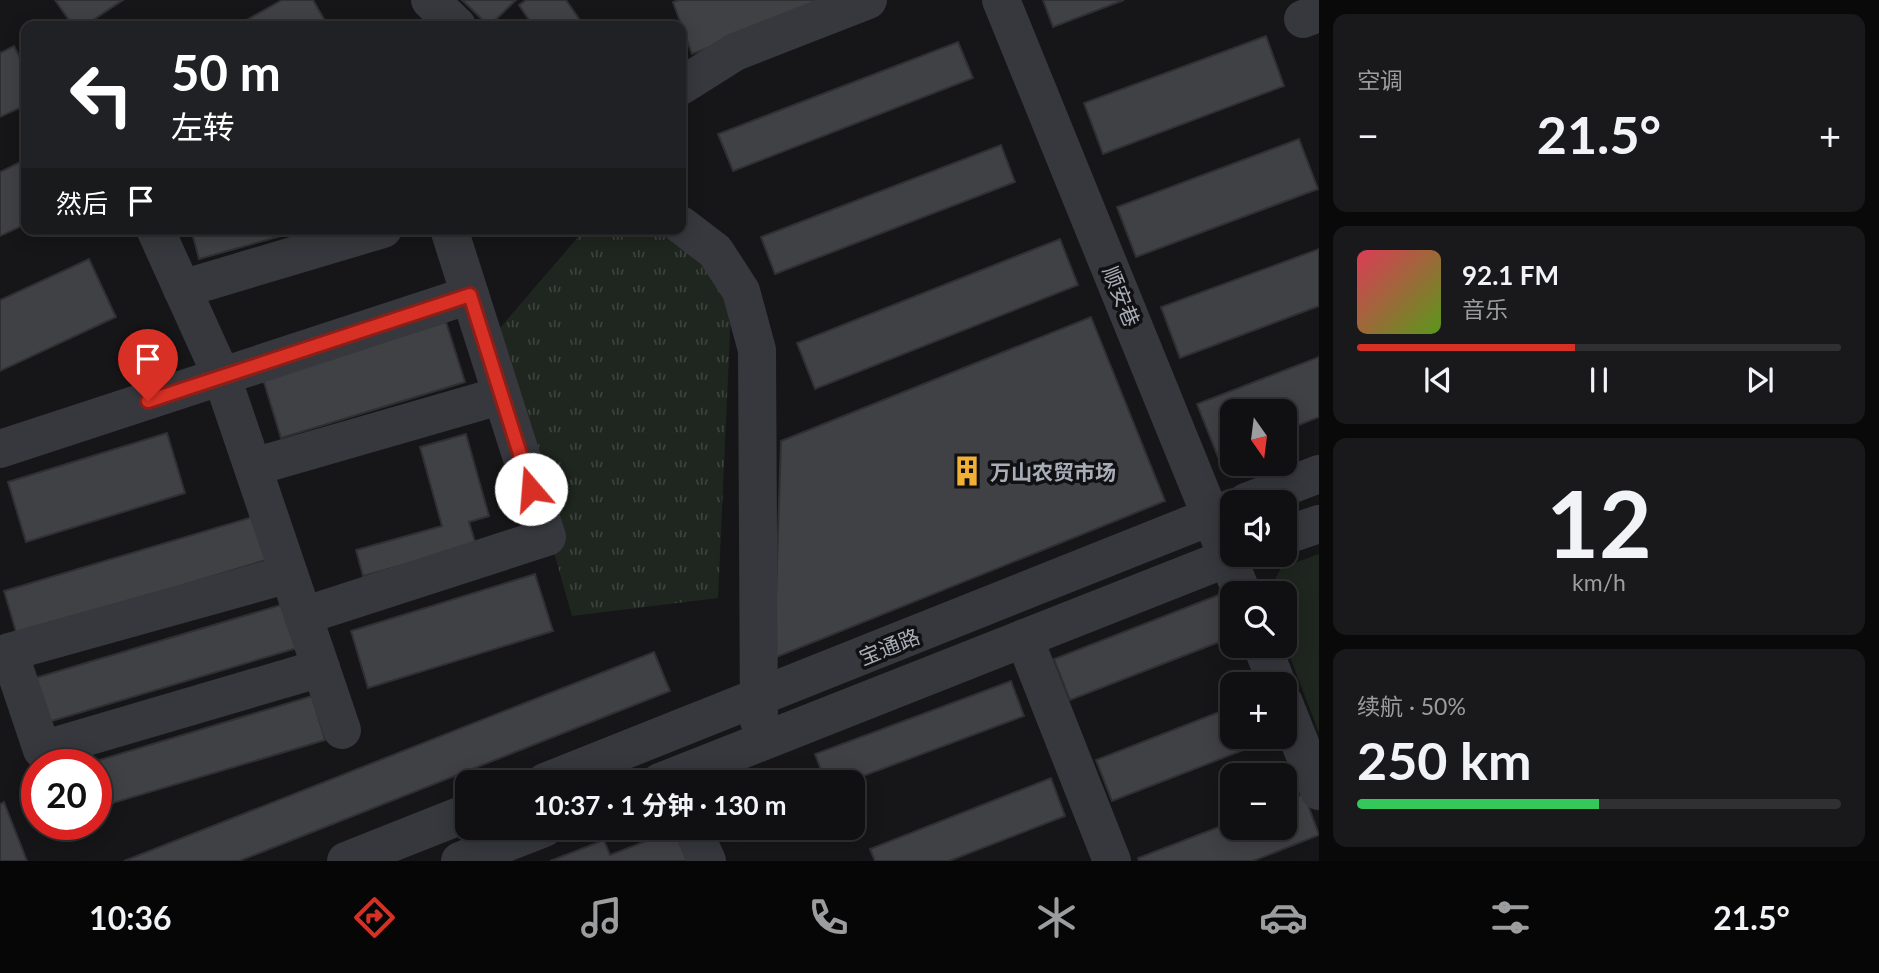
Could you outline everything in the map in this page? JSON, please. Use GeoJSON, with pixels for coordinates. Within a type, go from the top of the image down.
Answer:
{"type":"FeatureCollection","features":[{"type":"Feature","properties":{"kind":"street"},"geometry":{"type":"LineString","coordinates":[[430,0],[452,21]]}},
{"type":"Feature","properties":{"kind":"street"},"geometry":{"type":"LineString","coordinates":[[686,83],[735,52],[868,0]]}},
{"type":"Feature","properties":{"kind":"street","name":"顺安巷"},"geometry":{"type":"LineString","coordinates":[[1001,0],[1220,507]]}},
{"type":"Feature","properties":{"kind":"street"},"geometry":{"type":"LineString","coordinates":[[686,229],[715,251],[741,291],[757,350],[759,743]]}},
{"type":"Feature","properties":{"kind":"street"},"geometry":{"type":"LineString","coordinates":[[158,235],[222,377],[342,730]]}},
{"type":"Feature","properties":{"kind":"street"},"geometry":{"type":"LineString","coordinates":[[182,289],[363,235]]}},
{"type":"Feature","properties":{"kind":"street"},"geometry":{"type":"LineString","coordinates":[[303,616],[547,537],[451,235]]}},
{"type":"Feature","properties":{"kind":"street"},"geometry":{"type":"LineString","coordinates":[[0,449],[470,295]]}},
{"type":"Feature","properties":{"kind":"street"},"geometry":{"type":"LineString","coordinates":[[253,467],[489,399]]}},
{"type":"Feature","properties":{"kind":"street"},"geometry":{"type":"LineString","coordinates":[[1277,490],[1319,474]]}},
{"type":"Feature","properties":{"kind":"street","name":"宝通路"},"geometry":{"type":"LineString","coordinates":[[576,770],[1220,513]]}},
{"type":"Feature","properties":{"kind":"street"},"geometry":{"type":"LineString","coordinates":[[1297,532],[1319,524]]}},
{"type":"Feature","properties":{"kind":"street","name":"宝通路"},"geometry":{"type":"LineString","coordinates":[[694,770],[1220,560]]}},
{"type":"Feature","properties":{"kind":"street"},"geometry":{"type":"LineString","coordinates":[[289,574],[9,652],[41,750],[321,668]]}},
{"type":"Feature","properties":{"kind":"street"},"geometry":{"type":"LineString","coordinates":[[1024,638],[1112,861]]}},
{"type":"Feature","properties":{"kind":"street"},"geometry":{"type":"LineString","coordinates":[[1297,736],[1319,791]]}},
{"type":"Feature","properties":{"kind":"street"},"geometry":{"type":"LineString","coordinates":[[346,861],[455,818]]}},
{"type":"Feature","properties":{"kind":"street"},"geometry":{"type":"LineString","coordinates":[[460,861],[513,840]]}},
{"type":"Feature","properties":{"kind":"street"},"geometry":{"type":"LineString","coordinates":[[697,840],[707,861]]}},
{"type":"Feature","properties":{"kind":"green space"},"geometry":{"type":"Polygon","coordinates":[[[580,235],[668,235],[707,266],[731,310],[718,598],[572,616],[493,336],[580,235]]]}},
{"type":"Feature","properties":{"kind":"green space"},"geometry":{"type":"Polygon","coordinates":[[[1319,554],[1319,733],[1290,658],[1297,658],[1297,581],[1274,581],[1281,568],[1297,567],[1297,562],[1319,554]]]}},
{"type":"Feature","properties":{"kind":"building"},"geometry":{"type":"Polygon","coordinates":[[[55,0],[123,0],[92,21],[70,21],[55,0]]]}},
{"type":"Feature","properties":{"kind":"building"},"geometry":{"type":"Polygon","coordinates":[[[282,0],[313,0],[325,21],[245,21],[282,0]]]}},
{"type":"Feature","properties":{"kind":"building"},"geometry":{"type":"Polygon","coordinates":[[[462,0],[516,0],[494,21],[484,21],[462,0]]]}},
{"type":"Feature","properties":{"kind":"building"},"geometry":{"type":"Polygon","coordinates":[[[526,0],[566,0],[581,21],[530,21],[519,5],[526,0]]]}},
{"type":"Feature","properties":{"kind":"building"},"geometry":{"type":"Polygon","coordinates":[[[832,0],[692,54],[686,38],[686,21],[680,21],[673,2],[832,0]]]}},
{"type":"Feature","properties":{"kind":"building"},"geometry":{"type":"Polygon","coordinates":[[[1043,0],[1124,0],[1053,27],[1043,0]]]}},
{"type":"Feature","properties":{"kind":"building"},"geometry":{"type":"Polygon","coordinates":[[[1266,36],[1284,86],[1103,154],[1084,103],[1266,36]]]}},
{"type":"Feature","properties":{"kind":"building"},"geometry":{"type":"Polygon","coordinates":[[[958,42],[973,78],[733,171],[718,134],[958,42]]]}},
{"type":"Feature","properties":{"kind":"building"},"geometry":{"type":"Polygon","coordinates":[[[14,46],[21,60],[21,107],[0,117],[0,53],[14,46]]]}},
{"type":"Feature","properties":{"kind":"building"},"geometry":{"type":"Polygon","coordinates":[[[1299,139],[1318,189],[1136,257],[1117,207],[1299,139]]]}},
{"type":"Feature","properties":{"kind":"building"},"geometry":{"type":"Polygon","coordinates":[[[1001,145],[1015,182],[775,274],[761,237],[1001,145]]]}},
{"type":"Feature","properties":{"kind":"building"},"geometry":{"type":"Polygon","coordinates":[[[21,162],[21,226],[0,236],[0,172],[21,162]]]}},
{"type":"Feature","properties":{"kind":"building"},"geometry":{"type":"Polygon","coordinates":[[[193,235],[285,235],[199,259],[193,235]]]}},
{"type":"Feature","properties":{"kind":"building"},"geometry":{"type":"Polygon","coordinates":[[[1060,239],[1078,285],[815,389],[797,343],[1060,239]]]}},
{"type":"Feature","properties":{"kind":"building"},"geometry":{"type":"Polygon","coordinates":[[[1319,249],[1319,306],[1180,358],[1161,307],[1319,249]]]}},
{"type":"Feature","properties":{"kind":"building"},"geometry":{"type":"Polygon","coordinates":[[[89,259],[116,317],[0,371],[0,300],[89,259]]]}},
{"type":"Feature","properties":{"kind":"building","name":"万山农贸市场"},"geometry":{"type":"Polygon","coordinates":[[[1091,317],[1165,501],[774,658],[781,441],[1091,317]]]}},
{"type":"Feature","properties":{"kind":"building"},"geometry":{"type":"Polygon","coordinates":[[[446,322],[465,382],[281,438],[263,379],[446,322]]]}},
{"type":"Feature","properties":{"kind":"building"},"geometry":{"type":"Polygon","coordinates":[[[1319,357],[1319,417],[1297,426],[1297,399],[1220,399],[1218,457],[1197,404],[1319,357]]]}},
{"type":"Feature","properties":{"kind":"building"},"geometry":{"type":"Polygon","coordinates":[[[167,433],[185,493],[26,542],[8,482],[167,433]]]}},
{"type":"Feature","properties":{"kind":"building"},"geometry":{"type":"Polygon","coordinates":[[[466,434],[489,516],[469,522],[476,545],[363,576],[356,550],[442,526],[420,447],[466,434]]]}},
{"type":"Feature","properties":{"kind":"building"},"geometry":{"type":"Polygon","coordinates":[[[256,516],[269,559],[17,635],[4,591],[256,516]]]}},
{"type":"Feature","properties":{"kind":"building"},"geometry":{"type":"Polygon","coordinates":[[[535,574],[553,631],[368,688],[351,631],[535,574]]]}},
{"type":"Feature","properties":{"kind":"building"},"geometry":{"type":"Polygon","coordinates":[[[1220,594],[1220,642],[1070,700],[1054,659],[1220,594]]]}},
{"type":"Feature","properties":{"kind":"building"},"geometry":{"type":"Polygon","coordinates":[[[284,604],[297,648],[45,723],[32,679],[284,604]]]}},
{"type":"Feature","properties":{"kind":"building"},"geometry":{"type":"Polygon","coordinates":[[[654,652],[670,691],[470,770],[455,770],[455,776],[239,861],[124,861],[654,652]]]}},
{"type":"Feature","properties":{"kind":"building"},"geometry":{"type":"Polygon","coordinates":[[[1011,681],[1024,716],[865,775],[865,770],[821,770],[815,754],[1011,681]]]}},
{"type":"Feature","properties":{"kind":"building"},"geometry":{"type":"Polygon","coordinates":[[[312,696],[325,740],[112,803],[112,756],[312,696]]]}},
{"type":"Feature","properties":{"kind":"building"},"geometry":{"type":"Polygon","coordinates":[[[1220,712],[1220,749],[1246,749],[1112,801],[1096,760],[1220,712]]]}},
{"type":"Feature","properties":{"kind":"building"},"geometry":{"type":"Polygon","coordinates":[[[1051,778],[1065,816],[949,861],[875,861],[870,849],[1051,778]]]}},
{"type":"Feature","properties":{"kind":"building"},"geometry":{"type":"Polygon","coordinates":[[[1304,794],[1319,835],[1253,861],[1139,861],[1138,858],[1220,827],[1220,840],[1297,840],[1297,797],[1304,794]]]}},
{"type":"Feature","properties":{"kind":"building"},"geometry":{"type":"Polygon","coordinates":[[[4,802],[27,861],[0,861],[0,804],[4,802]]]}},
{"type":"Feature","properties":{"kind":"building"},"geometry":{"type":"Polygon","coordinates":[[[604,840],[610,855],[649,840],[679,840],[687,861],[550,861],[604,840]]]}},
{"type":"Feature","properties":{"kind":"place","name":"万山农贸市场"},"geometry":{"type":"Point","coordinates":[967,471]}},
{"type":"Feature","properties":{"kind":"route"},"geometry":{"type":"LineString","coordinates":[[148,401],[470,295],[531,489]]}}]}
